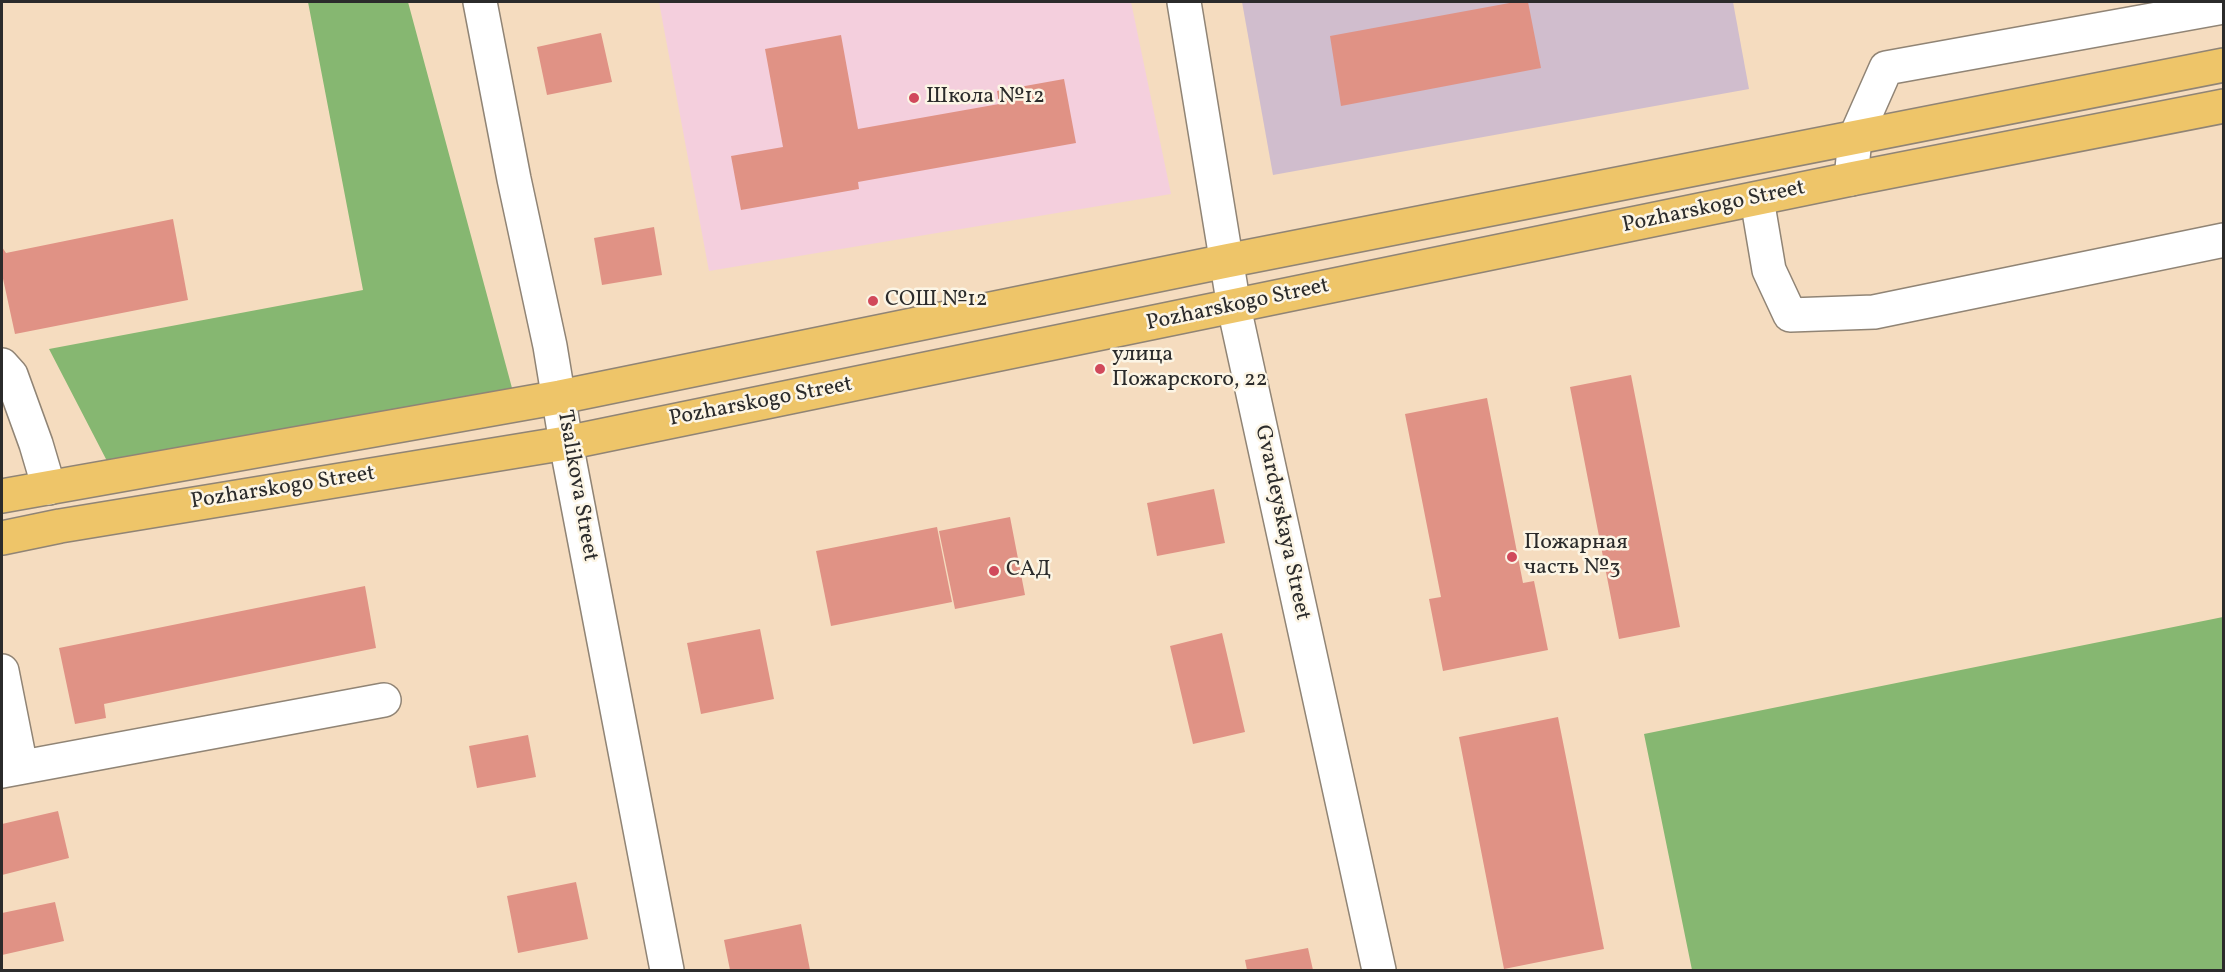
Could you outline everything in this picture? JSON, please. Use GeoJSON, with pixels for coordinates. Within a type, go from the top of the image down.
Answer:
{"type":"FeatureCollection","features":[{"type":"Feature","properties":{"kind":"main road","name":"Pozharskogo Street"},"geometry":{"type":"LineString","coordinates":[[2,496],[560,397],[1226,261],[2223,65]]}},
{"type":"Feature","properties":{"kind":"main road","name":"Pozharskogo Street"},"geometry":{"type":"LineString","coordinates":[[2,538],[60,526],[566,443],[1851,179],[2223,106]]}},
{"type":"Feature","properties":{"kind":"street","name":"Tsalikova Street"},"geometry":{"type":"LineString","coordinates":[[480,2],[560,397],[566,443],[667,970]]}},
{"type":"Feature","properties":{"kind":"street","name":"Gvardeyskaya Street"},"geometry":{"type":"LineString","coordinates":[[1184,2],[1234,307],[1379,970]]}},
{"type":"Feature","properties":{"kind":"street"},"geometry":{"type":"LineString","coordinates":[[1851,179],[1855,138],[1886,68],[2223,7]]}},
{"type":"Feature","properties":{"kind":"street"},"geometry":{"type":"LineString","coordinates":[[1757,199],[1769,270],[1790,315],[1874,312],[2223,240]]}},
{"type":"Feature","properties":{"kind":"street"},"geometry":{"type":"LineString","coordinates":[[2,365],[11,375],[49,488]]}},
{"type":"Feature","properties":{"kind":"street"},"geometry":{"type":"LineString","coordinates":[[2,671],[11,769],[384,700]]}},
{"type":"Feature","properties":{"kind":"shaded area","name":"Школа №12"},"geometry":{"type":"Polygon","coordinates":[[[659,2],[1131,2],[1171,194],[709,271],[659,2]]]}},
{"type":"Feature","properties":{"kind":"shaded area"},"geometry":{"type":"Polygon","coordinates":[[[1242,2],[1733,2],[1749,89],[1273,175],[1242,2]]]}},
{"type":"Feature","properties":{"kind":"green space"},"geometry":{"type":"Polygon","coordinates":[[[308,2],[408,2],[512,388],[107,461],[49,349],[363,290],[308,2]]]}},
{"type":"Feature","properties":{"kind":"green space"},"geometry":{"type":"Polygon","coordinates":[[[2223,617],[2223,970],[1692,970],[1644,734],[2223,617]]]}},
{"type":"Feature","properties":{"kind":"building"},"geometry":{"type":"Polygon","coordinates":[[[1515,2],[1528,2],[1541,68],[1341,106],[1330,36],[1515,2]]]}},
{"type":"Feature","properties":{"kind":"building"},"geometry":{"type":"Polygon","coordinates":[[[601,33],[612,82],[547,95],[537,47],[601,33]]]}},
{"type":"Feature","properties":{"kind":"building"},"geometry":{"type":"Polygon","coordinates":[[[841,35],[858,129],[999,104],[997,91],[1064,79],[1076,143],[858,182],[859,189],[741,210],[731,156],[783,147],[765,49],[841,35]]]}},
{"type":"Feature","properties":{"kind":"building"},"geometry":{"type":"Polygon","coordinates":[[[173,219],[188,300],[15,334],[2,274],[2,247],[6,253],[173,219]]]}},
{"type":"Feature","properties":{"kind":"building"},"geometry":{"type":"Polygon","coordinates":[[[654,227],[662,275],[602,285],[594,238],[654,227]]]}},
{"type":"Feature","properties":{"kind":"building"},"geometry":{"type":"Polygon","coordinates":[[[1631,375],[1680,627],[1619,639],[1570,387],[1631,375]]]}},
{"type":"Feature","properties":{"kind":"building"},"geometry":{"type":"Polygon","coordinates":[[[1487,398],[1523,583],[1534,581],[1548,650],[1443,671],[1429,599],[1441,597],[1405,414],[1487,398]]]}},
{"type":"Feature","properties":{"kind":"building"},"geometry":{"type":"Polygon","coordinates":[[[1214,489],[1225,543],[1157,556],[1147,503],[1214,489]]]}},
{"type":"Feature","properties":{"kind":"building"},"geometry":{"type":"Polygon","coordinates":[[[1010,517],[1025,595],[955,609],[939,531],[1010,517]]]}},
{"type":"Feature","properties":{"kind":"building"},"geometry":{"type":"Polygon","coordinates":[[[937,527],[952,602],[831,626],[816,551],[937,527]]]}},
{"type":"Feature","properties":{"kind":"building"},"geometry":{"type":"Polygon","coordinates":[[[365,586],[376,648],[104,704],[106,718],[75,724],[59,648],[365,586]]]}},
{"type":"Feature","properties":{"kind":"building"},"geometry":{"type":"Polygon","coordinates":[[[760,629],[774,699],[701,714],[687,643],[760,629]]]}},
{"type":"Feature","properties":{"kind":"building"},"geometry":{"type":"Polygon","coordinates":[[[1222,633],[1245,732],[1193,744],[1170,646],[1222,633]]]}},
{"type":"Feature","properties":{"kind":"building"},"geometry":{"type":"Polygon","coordinates":[[[1558,717],[1604,949],[1504,969],[1459,737],[1558,717]]]}},
{"type":"Feature","properties":{"kind":"building"},"geometry":{"type":"Polygon","coordinates":[[[528,735],[536,777],[477,788],[469,746],[528,735]]]}},
{"type":"Feature","properties":{"kind":"building"},"geometry":{"type":"Polygon","coordinates":[[[58,811],[69,858],[2,875],[2,824],[58,811]]]}},
{"type":"Feature","properties":{"kind":"building"},"geometry":{"type":"Polygon","coordinates":[[[576,882],[588,939],[518,953],[507,896],[576,882]]]}},
{"type":"Feature","properties":{"kind":"building"},"geometry":{"type":"Polygon","coordinates":[[[55,902],[64,941],[2,955],[2,913],[55,902]]]}},
{"type":"Feature","properties":{"kind":"building"},"geometry":{"type":"Polygon","coordinates":[[[801,924],[810,970],[730,970],[724,940],[801,924]]]}},
{"type":"Feature","properties":{"kind":"building"},"geometry":{"type":"Polygon","coordinates":[[[1308,948],[1313,970],[1247,970],[1245,960],[1308,948]]]}},
{"type":"Feature","properties":{"kind":"place","name":"Школа №12"},"geometry":{"type":"Point","coordinates":[914,98]}},
{"type":"Feature","properties":{"kind":"place","name":"СОШ №12"},"geometry":{"type":"Point","coordinates":[873,301]}},
{"type":"Feature","properties":{"kind":"place","name":"улица Пожарского, 22"},"geometry":{"type":"Point","coordinates":[1100,369]}},
{"type":"Feature","properties":{"kind":"place","name":"Пожарная часть №3"},"geometry":{"type":"Point","coordinates":[1512,557]}},
{"type":"Feature","properties":{"kind":"place","name":"САД"},"geometry":{"type":"Point","coordinates":[994,571]}}]}
